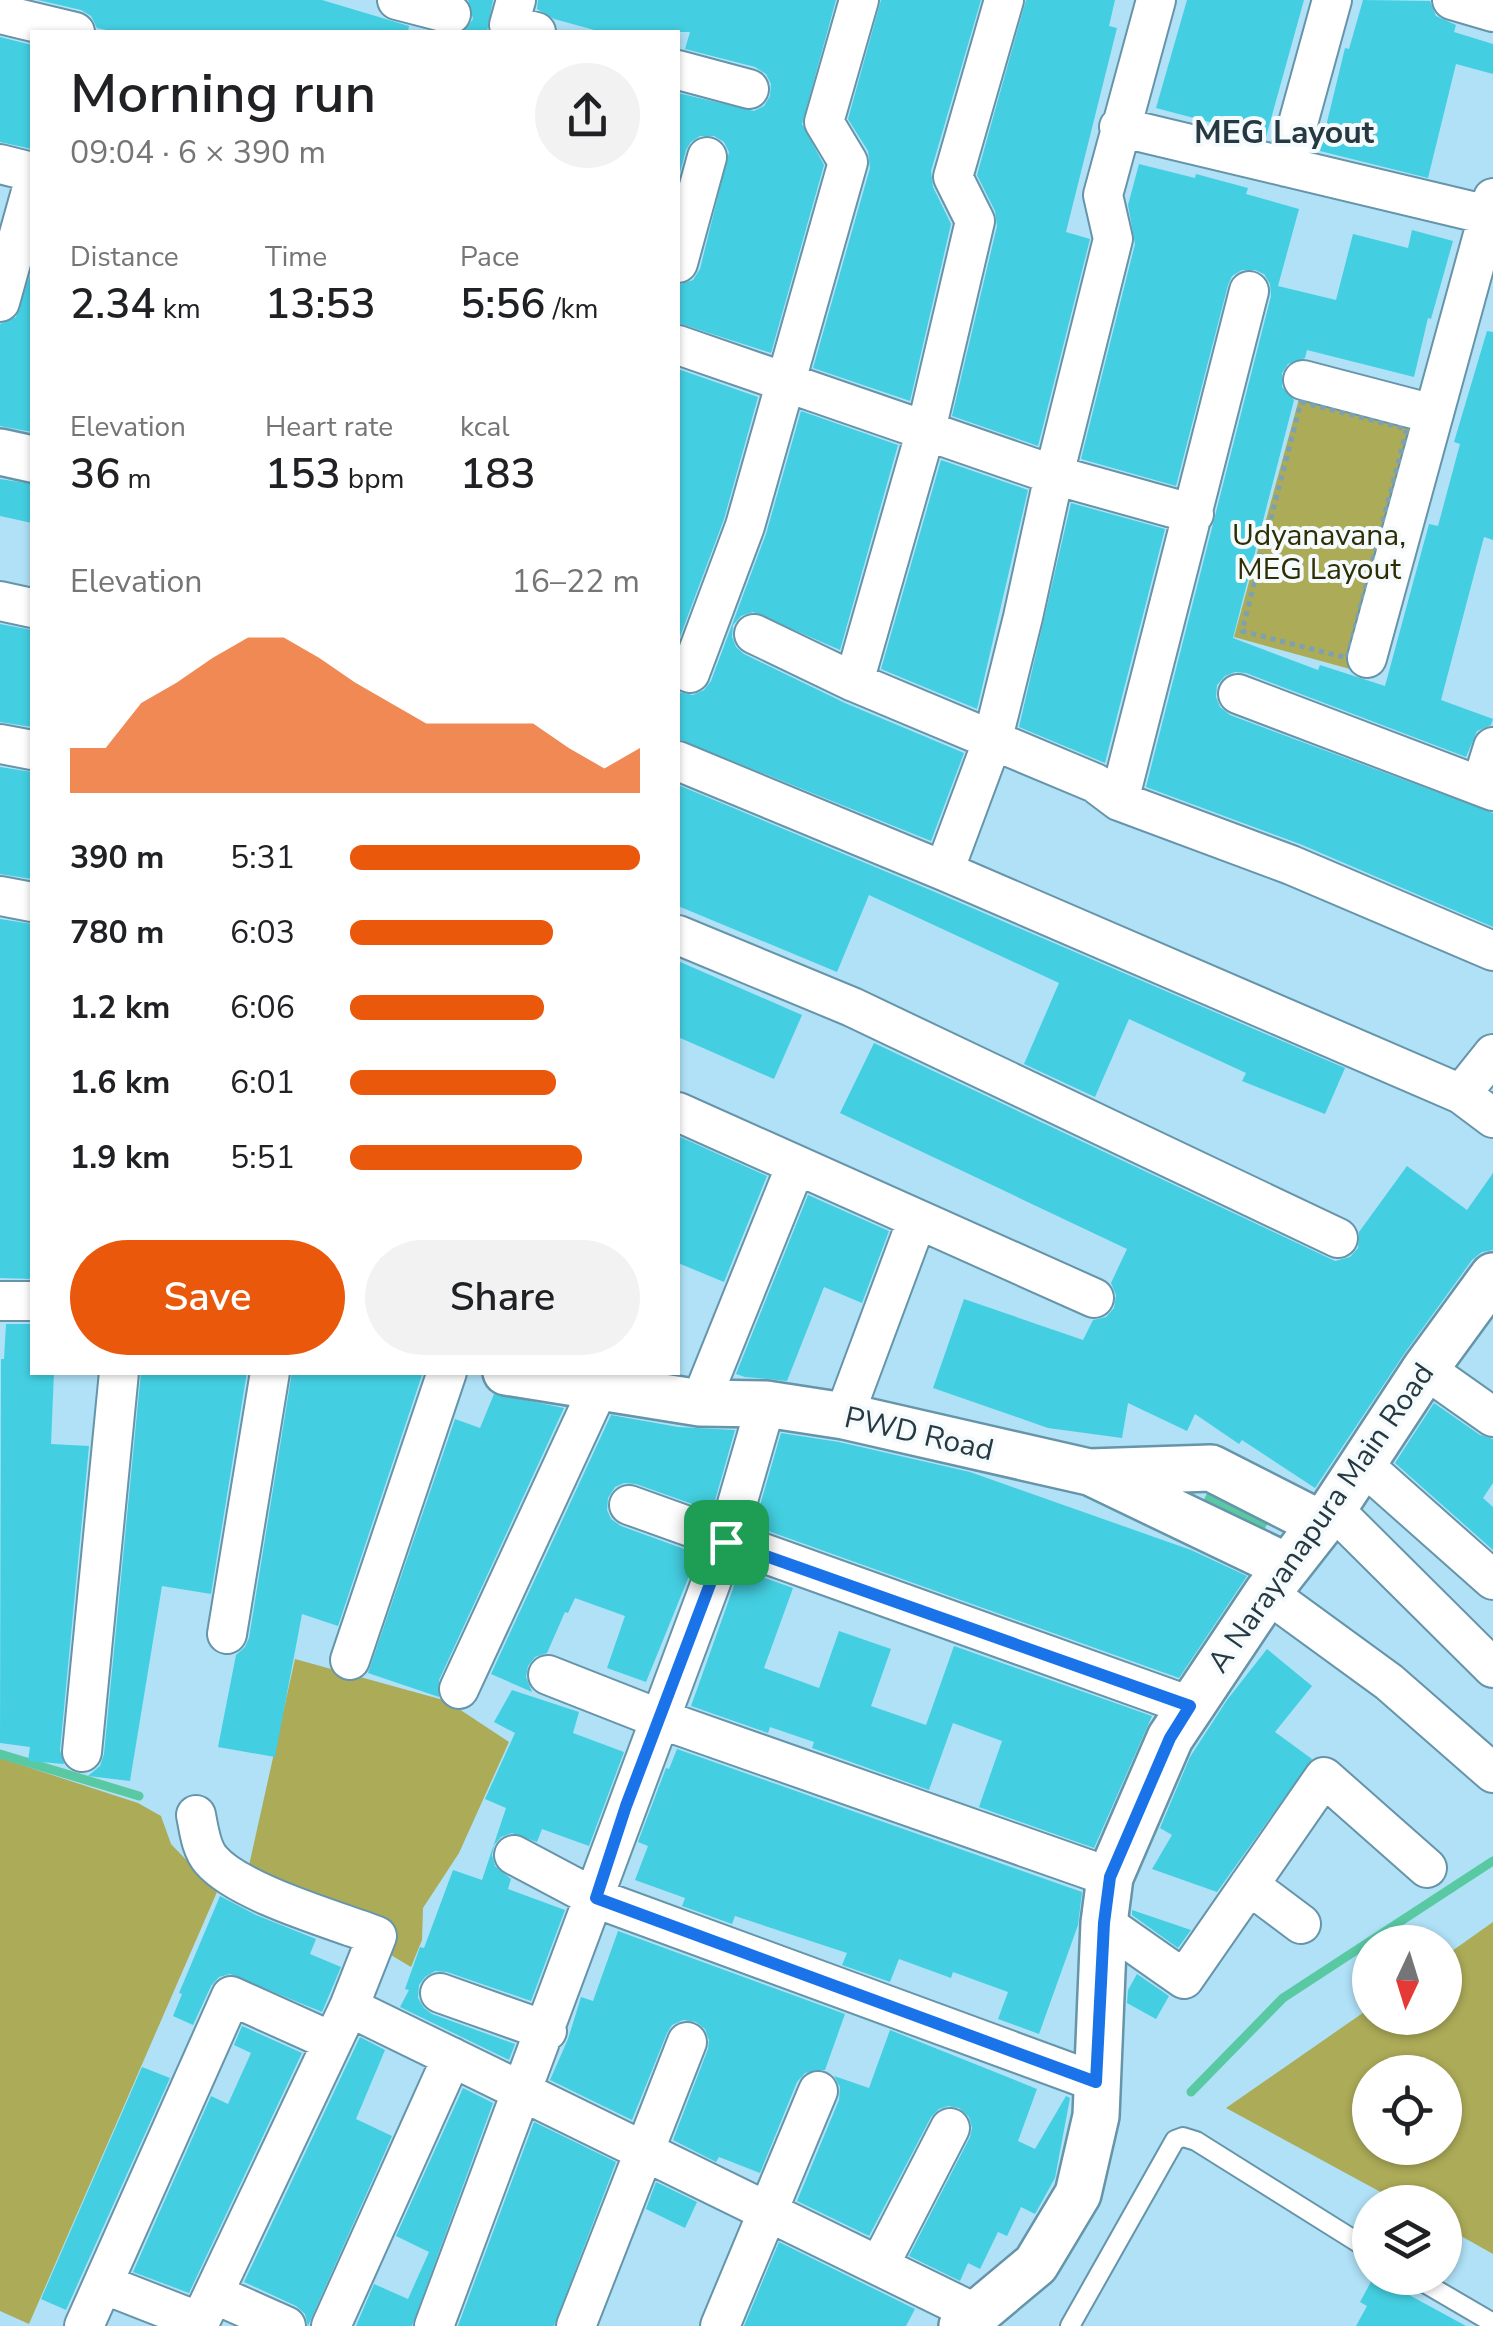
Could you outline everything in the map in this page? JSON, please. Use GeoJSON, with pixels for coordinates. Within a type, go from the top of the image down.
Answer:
{"type":"FeatureCollection","features":[{"type":"Feature","properties":{"kind":"street"},"geometry":{"type":"LineString","coordinates":[[397,0],[451,15]]}},
{"type":"Feature","properties":{"kind":"street"},"geometry":{"type":"LineString","coordinates":[[516,0],[509,26],[527,30]]}},
{"type":"Feature","properties":{"kind":"street"},"geometry":{"type":"LineString","coordinates":[[680,668],[690,672],[745,526],[848,162],[824,122],[859,0]]}},
{"type":"Feature","properties":{"kind":"street"},"geometry":{"type":"LineString","coordinates":[[854,682],[926,430],[975,221],[953,177],[1004,0]]}},
{"type":"Feature","properties":{"kind":"street"},"geometry":{"type":"LineString","coordinates":[[944,872],[992,742],[1113,239],[1103,195],[1156,0]]}},
{"type":"Feature","properties":{"kind":"street"},"geometry":{"type":"LineString","coordinates":[[1286,167],[1332,0]]}},
{"type":"Feature","properties":{"kind":"street"},"geometry":{"type":"LineString","coordinates":[[1452,0],[1493,12]]}},
{"type":"Feature","properties":{"kind":"street"},"geometry":{"type":"LineString","coordinates":[[0,14],[65,30]]}},
{"type":"Feature","properties":{"kind":"street"},"geometry":{"type":"LineString","coordinates":[[680,71],[749,89]]}},
{"type":"Feature","properties":{"kind":"street"},"geometry":{"type":"LineString","coordinates":[[1119,128],[1286,167],[1491,207],[1433,414],[1357,658]]}},
{"type":"Feature","properties":{"kind":"street"},"geometry":{"type":"LineString","coordinates":[[680,256],[707,157]]}},
{"type":"Feature","properties":{"kind":"street"},"geometry":{"type":"LineString","coordinates":[[0,164],[30,172]]}},
{"type":"Feature","properties":{"kind":"street"},"geometry":{"type":"LineString","coordinates":[[30,195],[0,304],[30,312]]}},
{"type":"Feature","properties":{"kind":"street"},"geometry":{"type":"LineString","coordinates":[[1119,801],[1249,291]]}},
{"type":"Feature","properties":{"kind":"street"},"geometry":{"type":"LineString","coordinates":[[680,346],[1054,475],[1194,514]]}},
{"type":"Feature","properties":{"kind":"street"},"geometry":{"type":"LineString","coordinates":[[1303,380],[1433,414]]}},
{"type":"Feature","properties":{"kind":"street"},"geometry":{"type":"LineString","coordinates":[[0,452],[30,458]]}},
{"type":"Feature","properties":{"kind":"street"},"geometry":{"type":"LineString","coordinates":[[0,602],[30,608]]}},
{"type":"Feature","properties":{"kind":"street"},"geometry":{"type":"LineString","coordinates":[[754,634],[854,682],[1095,783],[1119,801],[1292,864],[1493,951]]}},
{"type":"Feature","properties":{"kind":"street"},"geometry":{"type":"LineString","coordinates":[[1238,694],[1487,788],[1493,747]]}},
{"type":"Feature","properties":{"kind":"street"},"geometry":{"type":"LineString","coordinates":[[0,744],[30,750]]}},
{"type":"Feature","properties":{"kind":"street"},"geometry":{"type":"LineString","coordinates":[[680,762],[1461,1094],[1493,1118]]}},
{"type":"Feature","properties":{"kind":"street"},"geometry":{"type":"LineString","coordinates":[[0,896],[30,902]]}},
{"type":"Feature","properties":{"kind":"street"},"geometry":{"type":"LineString","coordinates":[[680,935],[852,1007],[1338,1238]]}},
{"type":"Feature","properties":{"kind":"street"},"geometry":{"type":"LineString","coordinates":[[1461,1094],[1493,1054]]}},
{"type":"Feature","properties":{"kind":"street"},"geometry":{"type":"LineString","coordinates":[[680,1113],[1094,1298]]}},
{"type":"Feature","properties":{"kind":"street"},"geometry":{"type":"LineString","coordinates":[[700,1403],[796,1165]]}},
{"type":"Feature","properties":{"kind":"street"},"geometry":{"type":"LineString","coordinates":[[844,1416],[918,1220]]}},
{"type":"Feature","properties":{"kind":"street","name":"A Narayanapura Main Road"},"geometry":{"type":"LineString","coordinates":[[978,2322],[1036,2264],[1078,2194],[1096,2099],[1104,1923],[1110,1877],[1170,1738],[1276,1580],[1326,1516],[1493,1276]]}},
{"type":"Feature","properties":{"kind":"street"},"geometry":{"type":"LineString","coordinates":[[0,1301],[30,1301]]}},
{"type":"Feature","properties":{"kind":"street"},"geometry":{"type":"LineString","coordinates":[[1425,1369],[1493,1417]]}},
{"type":"Feature","properties":{"kind":"street"},"geometry":{"type":"LineString","coordinates":[[82,1752],[119,1375]]}},
{"type":"Feature","properties":{"kind":"street"},"geometry":{"type":"LineString","coordinates":[[226,1634],[269,1375]]}},
{"type":"Feature","properties":{"kind":"street"},"geometry":{"type":"LineString","coordinates":[[350,1660],[447,1375]]}},
{"type":"Feature","properties":{"kind":"street","name":"PWD Road"},"geometry":{"type":"LineString","coordinates":[[528,1375],[700,1403],[766,1404],[844,1416],[1090,1472],[1211,1468],[1326,1516]]}},
{"type":"Feature","properties":{"kind":"street"},"geometry":{"type":"LineString","coordinates":[[459,1690],[579,1382]]}},
{"type":"Feature","properties":{"kind":"street"},"geometry":{"type":"LineString","coordinates":[[434,2326],[726,1542],[766,1404]]}},
{"type":"Feature","properties":{"kind":"street"},"geometry":{"type":"LineString","coordinates":[[1362,1464],[1493,1580]]}},
{"type":"Feature","properties":{"kind":"street"},"geometry":{"type":"LineString","coordinates":[[1090,1472],[1276,1580],[1493,1772]]}},
{"type":"Feature","properties":{"kind":"street"},"geometry":{"type":"LineString","coordinates":[[628,1505],[1190,1706]]}},
{"type":"Feature","properties":{"kind":"street"},"geometry":{"type":"LineString","coordinates":[[1326,1516],[1493,1668]]}},
{"type":"Feature","properties":{"kind":"street"},"geometry":{"type":"LineString","coordinates":[[548,1675],[660,1719],[1110,1877]]}},
{"type":"Feature","properties":{"kind":"street"},"geometry":{"type":"LineString","coordinates":[[1104,1923],[1184,1979],[1324,1777],[1427,1868]]}},
{"type":"Feature","properties":{"kind":"street"},"geometry":{"type":"LineString","coordinates":[[196,1815],[208,1858],[228,1876],[377,1936],[348,2007],[204,2314]]}},
{"type":"Feature","properties":{"kind":"street"},"geometry":{"type":"LineString","coordinates":[[514,1854],[596,1898],[1096,2099]]}},
{"type":"Feature","properties":{"kind":"street"},"geometry":{"type":"LineString","coordinates":[[1249,1886],[1301,1924]]}},
{"type":"Feature","properties":{"kind":"street"},"geometry":{"type":"LineString","coordinates":[[440,1993],[546,2031]]}},
{"type":"Feature","properties":{"kind":"street"},"geometry":{"type":"LineString","coordinates":[[84,2326],[231,1996],[330,2041]]}},
{"type":"Feature","properties":{"kind":"street"},"geometry":{"type":"LineString","coordinates":[[348,2007],[879,2266],[978,2322]]}},
{"type":"Feature","properties":{"kind":"street"},"geometry":{"type":"LineString","coordinates":[[576,2326],[687,2042]]}},
{"type":"Feature","properties":{"kind":"street"},"geometry":{"type":"LineString","coordinates":[[331,2326],[452,2057]]}},
{"type":"Feature","properties":{"kind":"street"},"geometry":{"type":"LineString","coordinates":[[720,2326],[818,2091]]}},
{"type":"Feature","properties":{"kind":"street"},"geometry":{"type":"LineString","coordinates":[[879,2266],[950,2128]]}},
{"type":"Feature","properties":{"kind":"street"},"geometry":{"type":"LineString","coordinates":[[103,2284],[204,2314],[286,2326]]}},
{"type":"Feature","properties":{"kind":"lane"},"geometry":{"type":"LineString","coordinates":[[1070,2326],[1175,2140],[1184,2137],[1352,2239]]}},
{"type":"Feature","properties":{"kind":"lane"},"geometry":{"type":"LineString","coordinates":[[1445,2295],[1493,2323]]}},
{"type":"Feature","properties":{"kind":"path"},"geometry":{"type":"LineString","coordinates":[[1301,402],[1407,429],[1357,658],[1242,631],[1301,402]]}},
{"type":"Feature","properties":{"kind":"green space","name":"Udyanavana, MEG Layout"},"geometry":{"type":"Polygon","coordinates":[[[1302,388],[1417,418],[1350,669],[1234,637],[1302,388]]]}},
{"type":"Feature","properties":{"kind":"green space"},"geometry":{"type":"Polygon","coordinates":[[[295,1659],[447,1701],[509,1742],[459,1853],[423,1908],[422,1940],[411,1967],[248,1870],[295,1659]]]}},
{"type":"Feature","properties":{"kind":"green space"},"geometry":{"type":"Polygon","coordinates":[[[0,1758],[138,1803],[161,1816],[171,1844],[217,1892],[29,2324],[0,2311],[0,1758]]]}},
{"type":"Feature","properties":{"kind":"green space"},"geometry":{"type":"Polygon","coordinates":[[[1493,1922],[1493,2254],[1462,2237],[1462,2185],[1368,2185],[1226,2108],[1352,2020],[1352,2035],[1462,2035],[1462,1944],[1493,1922]]]}},
{"type":"Feature","properties":{"kind":"shaded area"},"geometry":{"type":"Polygon","coordinates":[[[1212,1481],[1271,1518],[1257,1541],[1196,1519],[1212,1481]]]}},
{"type":"Feature","properties":{"kind":"building"},"geometry":{"type":"Polygon","coordinates":[[[38,0],[322,0],[409,26],[408,30],[107,30],[97,28],[91,16],[38,0]]]}},
{"type":"Feature","properties":{"kind":"building"},"geometry":{"type":"Polygon","coordinates":[[[468,0],[493,0],[487,30],[465,30],[473,19],[468,0]]]}},
{"type":"Feature","properties":{"kind":"building"},"geometry":{"type":"Polygon","coordinates":[[[538,0],[836,0],[802,124],[824,165],[771,353],[680,324],[680,284],[693,280],[700,269],[729,152],[724,142],[714,136],[700,136],[686,150],[680,172],[680,93],[754,111],[764,106],[770,96],[771,84],[766,74],[755,67],[685,49],[690,32],[595,30],[554,19],[537,9],[538,0]]]}},
{"type":"Feature","properties":{"kind":"building"},"geometry":{"type":"Polygon","coordinates":[[[881,0],[981,0],[931,171],[933,187],[951,224],[910,401],[813,368],[870,168],[868,151],[848,119],[881,0]]]}},
{"type":"Feature","properties":{"kind":"building"},"geometry":{"type":"Polygon","coordinates":[[[1026,0],[1115,0],[1109,26],[1117,28],[1066,232],[1090,239],[1038,446],[952,416],[997,226],[995,211],[977,175],[1026,0]]]}},
{"type":"Feature","properties":{"kind":"building"},"geometry":{"type":"Polygon","coordinates":[[[1187,0],[1304,0],[1266,137],[1156,108],[1187,0]]]}},
{"type":"Feature","properties":{"kind":"building"},"geometry":{"type":"Polygon","coordinates":[[[1363,0],[1430,1],[1436,16],[1456,25],[1454,32],[1493,44],[1493,74],[1456,64],[1428,178],[1320,151],[1345,48],[1349,49],[1363,0]]]}},
{"type":"Feature","properties":{"kind":"building"},"geometry":{"type":"Polygon","coordinates":[[[0,37],[30,44],[30,149],[0,142],[0,37]]]}},
{"type":"Feature","properties":{"kind":"building"},"geometry":{"type":"Polygon","coordinates":[[[1139,164],[1248,188],[1246,194],[1299,209],[1278,286],[1336,300],[1353,234],[1408,248],[1412,230],[1453,241],[1414,377],[1307,350],[1305,358],[1288,364],[1282,373],[1282,387],[1294,400],[1233,638],[1318,670],[1320,665],[1385,686],[1429,524],[1438,526],[1460,444],[1454,442],[1487,331],[1493,332],[1493,540],[1484,537],[1441,700],[1493,719],[1491,725],[1477,731],[1466,757],[1246,673],[1225,676],[1217,685],[1216,697],[1230,715],[1493,813],[1493,927],[1300,844],[1146,787],[1271,296],[1264,274],[1242,270],[1232,276],[1176,486],[1081,459],[1135,244],[1128,205],[1139,164]]]}},
{"type":"Feature","properties":{"kind":"building"},"geometry":{"type":"Polygon","coordinates":[[[30,275],[30,432],[0,426],[0,324],[16,317],[30,275]]]}},
{"type":"Feature","properties":{"kind":"building"},"geometry":{"type":"Polygon","coordinates":[[[680,370],[758,397],[724,519],[680,637],[680,370]]]}},
{"type":"Feature","properties":{"kind":"building"},"geometry":{"type":"Polygon","coordinates":[[[801,411],[898,445],[840,650],[753,612],[741,616],[733,625],[732,637],[744,654],[845,703],[964,753],[931,841],[680,740],[680,692],[693,695],[711,681],[766,534],[801,411]]]}},
{"type":"Feature","properties":{"kind":"building"},"geometry":{"type":"Polygon","coordinates":[[[941,460],[1028,490],[977,709],[881,669],[941,460]]]}},
{"type":"Feature","properties":{"kind":"building"},"geometry":{"type":"Polygon","coordinates":[[[0,479],[30,484],[30,523],[0,516],[0,479]]]}},
{"type":"Feature","properties":{"kind":"building"},"geometry":{"type":"Polygon","coordinates":[[[1071,503],[1165,529],[1105,763],[1019,727],[1071,503]]]}},
{"type":"Feature","properties":{"kind":"building"},"geometry":{"type":"Polygon","coordinates":[[[0,624],[30,630],[30,727],[0,722],[0,624]]]}},
{"type":"Feature","properties":{"kind":"building"},"geometry":{"type":"Polygon","coordinates":[[[0,767],[30,772],[30,879],[0,874],[0,767]]]}},
{"type":"Feature","properties":{"kind":"building"},"geometry":{"type":"Polygon","coordinates":[[[680,786],[1345,1068],[1325,1114],[1242,1081],[1246,1073],[1129,1019],[1095,1097],[1024,1064],[1059,983],[869,895],[837,972],[680,907],[680,786]]]}},
{"type":"Feature","properties":{"kind":"building"},"geometry":{"type":"Polygon","coordinates":[[[0,919],[30,924],[30,1279],[0,1278],[0,919]]]}},
{"type":"Feature","properties":{"kind":"building"},"geometry":{"type":"Polygon","coordinates":[[[680,962],[802,1015],[774,1079],[680,1038],[680,962]]]}},
{"type":"Feature","properties":{"kind":"building"},"geometry":{"type":"Polygon","coordinates":[[[874,1043],[1335,1261],[1350,1257],[1358,1248],[1359,1232],[1407,1166],[1467,1210],[1493,1173],[1493,1250],[1472,1260],[1315,1488],[1195,1414],[1187,1431],[1128,1403],[1122,1438],[1048,1428],[933,1388],[964,1299],[1083,1340],[1093,1320],[1106,1317],[1114,1308],[1116,1295],[1111,1283],[1127,1249],[840,1113],[874,1043]]]}},
{"type":"Feature","properties":{"kind":"building"},"geometry":{"type":"Polygon","coordinates":[[[680,1137],[767,1176],[724,1282],[680,1264],[680,1137]]]}},
{"type":"Feature","properties":{"kind":"building"},"geometry":{"type":"Polygon","coordinates":[[[808,1195],[889,1231],[862,1303],[824,1287],[787,1381],[736,1374],[808,1195]]]}},
{"type":"Feature","properties":{"kind":"building"},"geometry":{"type":"Polygon","coordinates":[[[6,1324],[30,1324],[30,1375],[54,1375],[51,1444],[89,1446],[60,1750],[64,1764],[28,1761],[30,1747],[0,1743],[1,1359],[6,1324]]]}},
{"type":"Feature","properties":{"kind":"building"},"geometry":{"type":"Polygon","coordinates":[[[141,1375],[247,1375],[211,1594],[162,1586],[130,1781],[88,1776],[100,1766],[141,1375]]]}},
{"type":"Feature","properties":{"kind":"building"},"geometry":{"type":"Polygon","coordinates":[[[292,1375],[422,1375],[338,1626],[302,1614],[275,1757],[218,1747],[236,1655],[249,1638],[292,1375]]]}},
{"type":"Feature","properties":{"kind":"building"},"geometry":{"type":"Polygon","coordinates":[[[494,1394],[564,1408],[439,1680],[439,1697],[368,1673],[455,1419],[480,1428],[494,1394]]]}},
{"type":"Feature","properties":{"kind":"building"},"geometry":{"type":"Polygon","coordinates":[[[1434,1403],[1480,1435],[1493,1439],[1493,1483],[1483,1498],[1493,1507],[1493,1550],[1395,1463],[1434,1403]]]}},
{"type":"Feature","properties":{"kind":"building"},"geometry":{"type":"Polygon","coordinates":[[[611,1415],[678,1427],[735,1430],[712,1511],[636,1484],[615,1487],[608,1498],[611,1519],[621,1526],[698,1554],[646,1682],[607,1668],[625,1616],[575,1598],[547,1653],[535,1657],[528,1666],[526,1677],[532,1692],[491,1674],[611,1415]]]}},
{"type":"Feature","properties":{"kind":"building"},"geometry":{"type":"Polygon","coordinates":[[[781,1433],[970,1472],[1191,1550],[1247,1576],[1179,1678],[754,1526],[781,1433]]]}},
{"type":"Feature","properties":{"kind":"building"},"geometry":{"type":"Polygon","coordinates":[[[740,1569],[793,1588],[764,1668],[819,1688],[839,1631],[891,1649],[871,1706],[926,1725],[954,1646],[1152,1716],[1094,1848],[979,1807],[1002,1741],[953,1723],[929,1790],[812,1748],[814,1742],[770,1727],[768,1733],[691,1706],[740,1569]]]}},
{"type":"Feature","properties":{"kind":"building"},"geometry":{"type":"Polygon","coordinates":[[[1267,1649],[1312,1686],[1275,1732],[1312,1759],[1217,1892],[1152,1869],[1172,1835],[1160,1828],[1190,1757],[1267,1649]]]}},
{"type":"Feature","properties":{"kind":"building"},"geometry":{"type":"Polygon","coordinates":[[[512,1690],[579,1712],[573,1733],[624,1752],[589,1846],[542,1829],[537,1842],[512,1833],[494,1845],[495,1866],[511,1879],[508,1889],[565,1910],[531,2001],[447,1972],[435,1971],[419,1985],[418,1998],[432,2014],[515,2044],[509,2060],[400,2007],[453,1870],[482,1880],[506,1808],[485,1799],[515,1733],[494,1722],[512,1690]]]}},
{"type":"Feature","properties":{"kind":"building"},"geometry":{"type":"Polygon","coordinates":[[[677,1749],[1082,1892],[1078,1925],[1039,2034],[998,2019],[1008,1992],[953,1972],[951,1978],[899,1959],[890,1982],[842,1965],[847,1953],[735,1916],[732,1924],[682,1906],[685,1898],[635,1880],[648,1846],[638,1842],[677,1749]]]}},
{"type":"Feature","properties":{"kind":"building"},"geometry":{"type":"Polygon","coordinates":[[[220,1896],[316,1939],[310,1954],[341,1967],[322,2012],[230,1974],[219,1977],[211,1986],[193,2025],[173,2016],[220,1896]]]}},
{"type":"Feature","properties":{"kind":"building"},"geometry":{"type":"Polygon","coordinates":[[[1132,1910],[1191,1930],[1178,1948],[1132,1915],[1132,1910]]]}},
{"type":"Feature","properties":{"kind":"building"},"geometry":{"type":"Polygon","coordinates":[[[618,1931],[845,2014],[825,2070],[805,2073],[797,2082],[760,2173],[719,2157],[716,2162],[673,2140],[708,2049],[705,2029],[696,2022],[683,2020],[672,2025],[632,2120],[550,2080],[581,1997],[593,2001],[618,1931]]]}},
{"type":"Feature","properties":{"kind":"building"},"geometry":{"type":"Polygon","coordinates":[[[1137,1974],[1169,1996],[1156,2019],[1127,2003],[1128,1990],[1137,1974]]]}},
{"type":"Feature","properties":{"kind":"building"},"geometry":{"type":"Polygon","coordinates":[[[242,2026],[302,2053],[189,2293],[133,2272],[211,2096],[228,2104],[251,2053],[234,2045],[242,2026]]]}},
{"type":"Feature","properties":{"kind":"building"},"geometry":{"type":"Polygon","coordinates":[[[890,2030],[1037,2089],[1018,2141],[1035,2149],[1066,2096],[1070,2098],[1055,2178],[1035,2214],[1021,2207],[1007,2236],[998,2232],[980,2269],[968,2263],[960,2281],[909,2256],[970,2137],[969,2117],[959,2108],[948,2106],[931,2117],[869,2236],[797,2201],[839,2100],[840,2087],[834,2076],[869,2088],[890,2030]]]}},
{"type":"Feature","properties":{"kind":"building"},"geometry":{"type":"Polygon","coordinates":[[[360,2037],[385,2050],[356,2119],[392,2136],[308,2326],[305,2314],[296,2306],[244,2282],[360,2037]]]}},
{"type":"Feature","properties":{"kind":"building"},"geometry":{"type":"Polygon","coordinates":[[[142,2067],[170,2078],[66,2310],[41,2299],[142,2067]]]}},
{"type":"Feature","properties":{"kind":"building"},"geometry":{"type":"Polygon","coordinates":[[[463,2088],[493,2103],[412,2326],[356,2326],[374,2284],[408,2299],[429,2252],[396,2236],[463,2088]]]}},
{"type":"Feature","properties":{"kind":"building"},"geometry":{"type":"Polygon","coordinates":[[[534,2122],[616,2162],[554,2326],[458,2326],[534,2122]]]}},
{"type":"Feature","properties":{"kind":"building"},"geometry":{"type":"Polygon","coordinates":[[[656,2182],[697,2202],[685,2228],[646,2209],[656,2182]]]}},
{"type":"Feature","properties":{"kind":"building"},"geometry":{"type":"Polygon","coordinates":[[[779,2242],[915,2309],[906,2326],[744,2326],[779,2242]]]}},
{"type":"Feature","properties":{"kind":"building"},"geometry":{"type":"Polygon","coordinates":[[[1364,2295],[1409,2295],[1466,2326],[1356,2326],[1367,2306],[1360,2302],[1364,2295]]]}},
{"type":"Feature","properties":{"kind":"waterway"},"geometry":{"type":"LineString","coordinates":[[0,1754],[139,1796]]}},
{"type":"Feature","properties":{"kind":"waterway"},"geometry":{"type":"LineString","coordinates":[[1191,2092],[1283,1998],[1493,1861]]}},
{"type":"Feature","properties":{"kind":"district","name":"MEG Layout"},"geometry":{"type":"Point","coordinates":[1284,132]}},
{"type":"Feature","properties":{"kind":"route"},"geometry":{"type":"LineString","coordinates":[[726,1542],[1190,1706],[1170,1738],[1110,1877],[1096,2082],[596,1898],[626,1806],[726,1542]]}}]}
